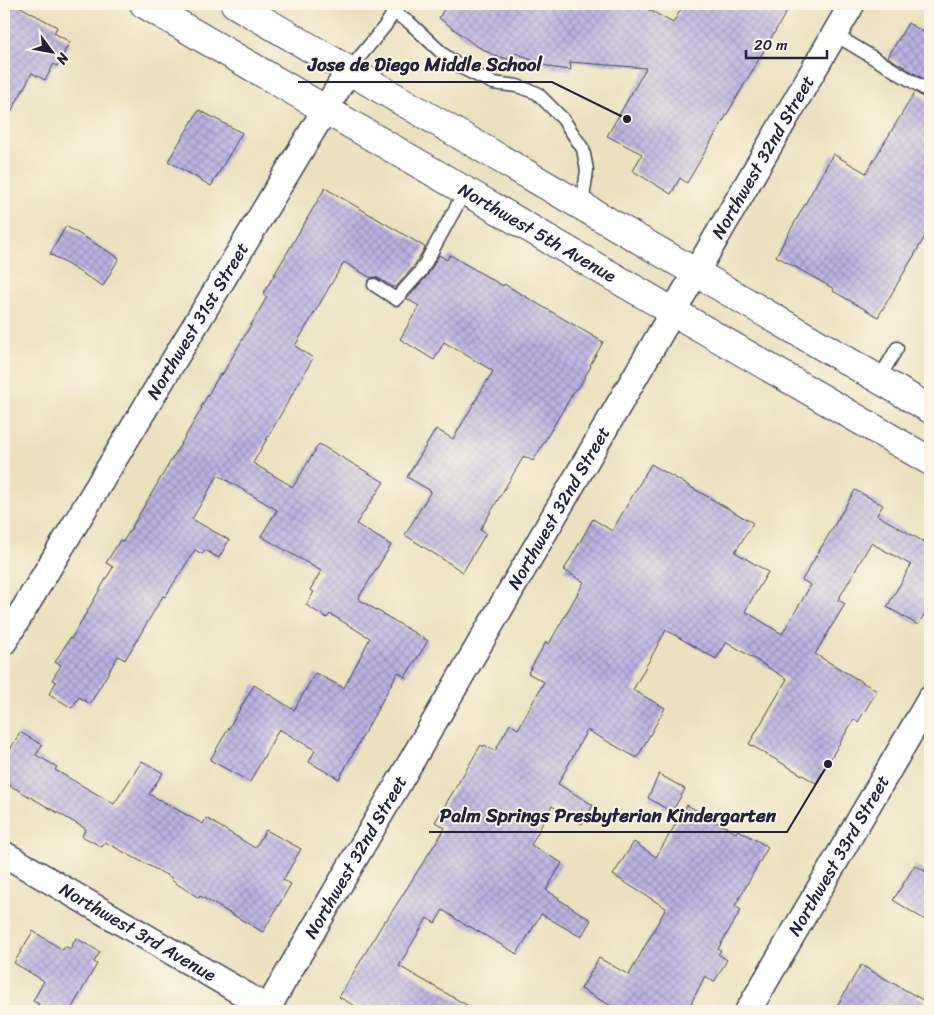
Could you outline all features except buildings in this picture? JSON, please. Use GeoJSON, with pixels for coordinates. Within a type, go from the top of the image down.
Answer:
{"type":"FeatureCollection","features":[{"type":"Feature","properties":{"kind":"street","name":"Northwest 5th Avenue"},"geometry":{"type":"LineString","coordinates":[[144,4],[930,461]]}},
{"type":"Feature","properties":{"kind":"street"},"geometry":{"type":"LineString","coordinates":[[235,4],[930,409]]}},
{"type":"Feature","properties":{"kind":"street","name":"Northwest 32nd Street"},"geometry":{"type":"LineString","coordinates":[[269,1010],[852,4]]}},
{"type":"Feature","properties":{"kind":"street","name":"Northwest 31st Street"},"geometry":{"type":"LineString","coordinates":[[4,642],[349,70]]}},
{"type":"Feature","properties":{"kind":"street","name":"Northwest 33rd Street"},"geometry":{"type":"LineString","coordinates":[[748,1011],[930,699]]}},
{"type":"Feature","properties":{"kind":"street","name":"Northwest 3rd Avenue"},"geometry":{"type":"LineString","coordinates":[[4,854],[269,1010]]}},
{"type":"Feature","properties":{"kind":"lane","name":"Northwest 31st Street"},"geometry":{"type":"LineString","coordinates":[[349,70],[385,26],[397,8]]}},
{"type":"Feature","properties":{"kind":"lane"},"geometry":{"type":"LineString","coordinates":[[397,8],[442,54],[462,68],[493,83],[518,86],[537,93],[563,119],[583,149],[587,170],[582,206]]}},
{"type":"Feature","properties":{"kind":"lane"},"geometry":{"type":"LineString","coordinates":[[834,34],[930,92]]}},
{"type":"Feature","properties":{"kind":"lane"},"geometry":{"type":"LineString","coordinates":[[374,285],[396,299],[421,271],[465,190]]}},
{"type":"Feature","properties":{"kind":"lane"},"geometry":{"type":"LineString","coordinates":[[879,379],[896,348]]}},
{"type":"Feature","properties":{"kind":"place","name":"Jose de Diego Middle School"},"geometry":{"type":"Point","coordinates":[627,119]}},
{"type":"Feature","properties":{"kind":"place","name":"Palm Springs Presbyterian Kindergarten"},"geometry":{"type":"Point","coordinates":[828,764]}}]}
